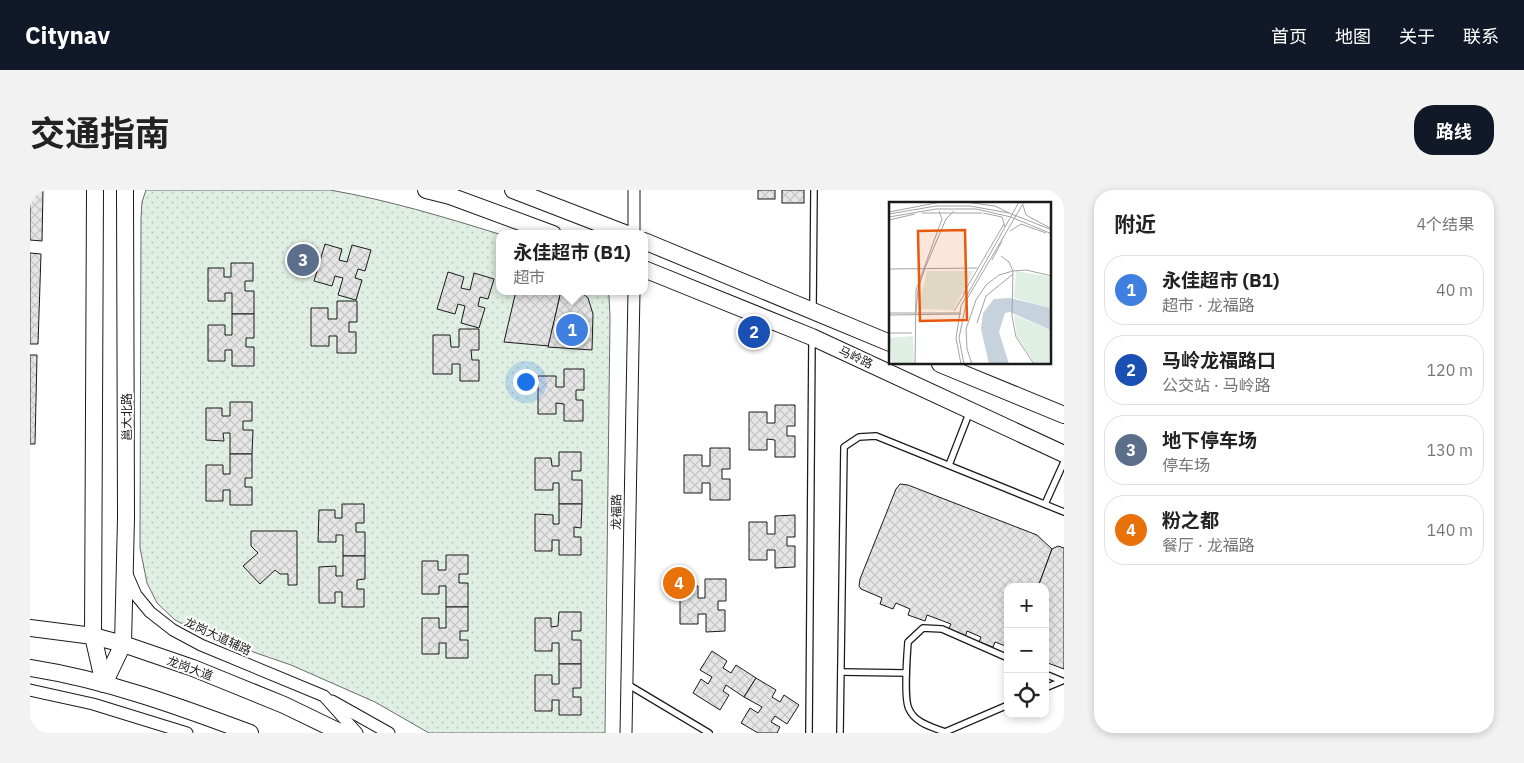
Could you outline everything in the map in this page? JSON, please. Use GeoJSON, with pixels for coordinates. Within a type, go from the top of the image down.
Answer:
{"type":"FeatureCollection","features":[{"type":"Feature","properties":{"kind":"street"},"geometry":{"type":"LineString","coordinates":[[95,190],[93,636],[104,684]]}},
{"type":"Feature","properties":{"kind":"street","name":"邕大北路"},"geometry":{"type":"LineString","coordinates":[[123,644],[126,571],[125,190]]}},
{"type":"Feature","properties":{"kind":"street"},"geometry":{"type":"LineString","coordinates":[[426,190],[450,196],[542,230]]}},
{"type":"Feature","properties":{"kind":"street"},"geometry":{"type":"LineString","coordinates":[[513,190],[618,230]]}},
{"type":"Feature","properties":{"kind":"street"},"geometry":{"type":"LineString","coordinates":[[634,190],[634,230]]}},
{"type":"Feature","properties":{"kind":"street","name":"马岭路"},"geometry":{"type":"LineString","coordinates":[[648,242],[889,343]]}},
{"type":"Feature","properties":{"kind":"street","name":"马岭路"},"geometry":{"type":"LineString","coordinates":[[648,271],[812,337],[1064,454]]}},
{"type":"Feature","properties":{"kind":"street"},"geometry":{"type":"LineString","coordinates":[[764,317],[773,293]]}},
{"type":"Feature","properties":{"kind":"street","name":"龙福路"},"geometry":{"type":"LineString","coordinates":[[626,733],[634,295]]}},
{"type":"Feature","properties":{"kind":"street"},"geometry":{"type":"LineString","coordinates":[[942,365],[1064,415]]}},
{"type":"Feature","properties":{"kind":"street","name":"龙岗大道辅路"},"geometry":{"type":"LineString","coordinates":[[126,571],[136,595],[150,612],[173,630],[201,645],[324,696],[389,733]]}},
{"type":"Feature","properties":{"kind":"street","name":"龙岗大道"},"geometry":{"type":"LineString","coordinates":[[30,628],[93,636],[123,644],[193,668],[284,705],[342,733]]}},
{"type":"Feature","properties":{"kind":"street"},"geometry":{"type":"LineString","coordinates":[[104,684],[123,644]]}},
{"type":"Feature","properties":{"kind":"street"},"geometry":{"type":"LineString","coordinates":[[30,668],[104,684],[179,706],[250,733]]}},
{"type":"Feature","properties":{"kind":"street"},"geometry":{"type":"LineString","coordinates":[[30,690],[93,704],[187,733]]}},
{"type":"Feature","properties":{"kind":"street","name":"龙岗大道辅路"},"geometry":{"type":"LineString","coordinates":[[324,696],[357,733]]}},
{"type":"Feature","properties":{"kind":"lane"},"geometry":{"type":"LineString","coordinates":[[813,310],[814,190]]}},
{"type":"Feature","properties":{"kind":"lane"},"geometry":{"type":"LineString","coordinates":[[809,733],[812,337]]}},
{"type":"Feature","properties":{"kind":"lane"},"geometry":{"type":"LineString","coordinates":[[948,465],[971,410]]}},
{"type":"Feature","properties":{"kind":"lane"},"geometry":{"type":"LineString","coordinates":[[840,733],[844,447],[859,437],[876,436],[1064,512]]}},
{"type":"Feature","properties":{"kind":"lane"},"geometry":{"type":"LineString","coordinates":[[1045,504],[1064,462]]}},
{"type":"Feature","properties":{"kind":"lane"},"geometry":{"type":"LineString","coordinates":[[1004,656],[942,629],[923,628],[908,642],[906,673],[908,709],[921,723],[945,733],[1004,707]]}},
{"type":"Feature","properties":{"kind":"lane"},"geometry":{"type":"LineString","coordinates":[[841,672],[906,673]]}},
{"type":"Feature","properties":{"kind":"lane"},"geometry":{"type":"LineString","coordinates":[[1049,676],[1063,682]]}},
{"type":"Feature","properties":{"kind":"lane"},"geometry":{"type":"LineString","coordinates":[[1049,687],[1063,682]]}},
{"type":"Feature","properties":{"kind":"lane"},"geometry":{"type":"LineString","coordinates":[[627,684],[709,733]]}},
{"type":"Feature","properties":{"kind":"green space"},"geometry":{"type":"Polygon","coordinates":[[[146,190],[330,190],[437,215],[496,233],[496,295],[608,295],[610,317],[605,733],[429,733],[375,702],[291,665],[204,635],[175,620],[157,603],[147,583],[140,548],[142,202],[146,190]]]}},
{"type":"Feature","properties":{"kind":"building"},"geometry":{"type":"Polygon","coordinates":[[[30,190],[43,190],[42,241],[30,240],[30,190]]]}},
{"type":"Feature","properties":{"kind":"building"},"geometry":{"type":"Polygon","coordinates":[[[758,190],[775,190],[775,199],[758,199],[758,190]]]}},
{"type":"Feature","properties":{"kind":"building"},"geometry":{"type":"Polygon","coordinates":[[[782,190],[804,190],[804,203],[782,203],[782,190]]]}},
{"type":"Feature","properties":{"kind":"building"},"geometry":{"type":"Polygon","coordinates":[[[325,244],[342,249],[339,260],[347,262],[352,245],[371,250],[365,271],[358,269],[355,278],[362,280],[356,300],[338,295],[343,278],[335,276],[332,286],[314,281],[325,244]]]}},
{"type":"Feature","properties":{"kind":"building"},"geometry":{"type":"Polygon","coordinates":[[[30,253],[41,254],[38,344],[30,344],[30,253]]]}},
{"type":"Feature","properties":{"kind":"building"},"geometry":{"type":"Polygon","coordinates":[[[231,263],[253,263],[253,281],[245,281],[245,291],[254,291],[254,314],[232,314],[232,293],[225,293],[225,301],[208,301],[208,268],[224,268],[224,277],[231,277],[231,263]]]}},
{"type":"Feature","properties":{"kind":"building"},"geometry":{"type":"Polygon","coordinates":[[[448,272],[464,277],[461,288],[470,290],[474,273],[494,279],[488,299],[480,297],[478,306],[485,308],[479,328],[461,323],[465,306],[458,304],[455,314],[437,309],[448,272]]]}},
{"type":"Feature","properties":{"kind":"building"},"geometry":{"type":"Polygon","coordinates":[[[515,295],[560,295],[549,346],[504,342],[515,295]]]}},
{"type":"Feature","properties":{"kind":"building"},"geometry":{"type":"Polygon","coordinates":[[[560,295],[585,295],[588,298],[593,314],[592,350],[548,347],[560,295]]]}},
{"type":"Feature","properties":{"kind":"building"},"geometry":{"type":"Polygon","coordinates":[[[337,301],[357,301],[357,322],[349,322],[349,332],[356,332],[356,353],[337,353],[337,336],[329,336],[329,346],[311,346],[311,308],[328,308],[328,319],[337,319],[337,301]]]}},
{"type":"Feature","properties":{"kind":"building"},"geometry":{"type":"Polygon","coordinates":[[[232,314],[254,314],[254,338],[246,338],[246,347],[254,347],[254,366],[232,366],[232,350],[225,350],[225,361],[208,361],[208,325],[225,325],[225,335],[232,335],[232,314]]]}},
{"type":"Feature","properties":{"kind":"building"},"geometry":{"type":"Polygon","coordinates":[[[459,329],[479,329],[479,350],[471,350],[472,360],[479,360],[479,381],[460,381],[460,364],[452,364],[452,374],[433,374],[433,335],[450,335],[451,347],[459,347],[459,329]]]}},
{"type":"Feature","properties":{"kind":"building"},"geometry":{"type":"Polygon","coordinates":[[[30,355],[37,355],[35,444],[30,444],[30,355]]]}},
{"type":"Feature","properties":{"kind":"building"},"geometry":{"type":"Polygon","coordinates":[[[564,369],[584,369],[584,390],[576,390],[576,400],[583,400],[583,421],[564,421],[564,404],[556,403],[556,414],[538,414],[538,376],[556,376],[556,387],[564,387],[564,369]]]}},
{"type":"Feature","properties":{"kind":"building"},"geometry":{"type":"Polygon","coordinates":[[[230,402],[252,402],[252,421],[243,421],[243,430],[253,430],[252,454],[230,454],[230,433],[223,433],[224,441],[206,440],[206,408],[222,408],[222,416],[230,416],[230,402]]]}},
{"type":"Feature","properties":{"kind":"building"},"geometry":{"type":"Polygon","coordinates":[[[775,405],[795,405],[795,426],[787,426],[787,436],[795,436],[795,457],[775,457],[775,440],[767,439],[767,450],[749,450],[749,412],[767,412],[767,423],[775,423],[775,405]]]}},
{"type":"Feature","properties":{"kind":"building"},"geometry":{"type":"Polygon","coordinates":[[[710,448],[730,448],[730,469],[722,469],[722,479],[730,479],[730,500],[710,500],[710,483],[702,483],[702,493],[684,493],[684,455],[702,455],[702,466],[710,466],[710,448]]]}},
{"type":"Feature","properties":{"kind":"building"},"geometry":{"type":"Polygon","coordinates":[[[559,452],[581,452],[581,471],[572,471],[572,480],[582,480],[582,504],[559,504],[559,483],[553,483],[553,490],[535,490],[535,458],[551,458],[552,466],[559,466],[559,452]]]}},
{"type":"Feature","properties":{"kind":"building"},"geometry":{"type":"Polygon","coordinates":[[[230,454],[252,454],[252,478],[245,478],[245,487],[252,487],[252,505],[230,505],[230,490],[223,490],[223,501],[206,501],[206,465],[223,465],[223,474],[230,474],[230,454]]]}},
{"type":"Feature","properties":{"kind":"building"},"geometry":{"type":"Polygon","coordinates":[[[900,484],[908,485],[1037,535],[1052,549],[1039,583],[1004,583],[1004,645],[995,642],[993,647],[979,642],[981,637],[967,631],[965,637],[948,630],[951,624],[927,615],[925,621],[908,615],[910,609],[896,603],[893,609],[880,604],[882,598],[861,589],[859,586],[860,579],[896,489],[900,484]]]}},
{"type":"Feature","properties":{"kind":"building"},"geometry":{"type":"Polygon","coordinates":[[[342,504],[364,504],[364,523],[356,523],[356,532],[365,532],[365,556],[343,556],[343,535],[336,535],[336,542],[318,542],[319,510],[335,510],[335,518],[342,518],[342,504]]]}},
{"type":"Feature","properties":{"kind":"building"},"geometry":{"type":"Polygon","coordinates":[[[559,504],[582,504],[581,528],[574,527],[574,537],[581,537],[581,555],[559,555],[559,540],[552,540],[552,551],[535,551],[535,514],[553,515],[553,524],[559,524],[559,504]]]}},
{"type":"Feature","properties":{"kind":"building"},"geometry":{"type":"Polygon","coordinates":[[[795,515],[795,537],[787,537],[787,546],[795,546],[795,567],[775,568],[775,550],[767,550],[767,560],[749,560],[749,522],[767,522],[767,534],[775,534],[775,516],[795,515]]]}},
{"type":"Feature","properties":{"kind":"building"},"geometry":{"type":"Polygon","coordinates":[[[251,531],[297,531],[297,585],[288,585],[288,574],[280,574],[275,570],[260,584],[243,566],[258,553],[251,546],[251,531]]]}},
{"type":"Feature","properties":{"kind":"building"},"geometry":{"type":"Polygon","coordinates":[[[1058,546],[1064,548],[1064,669],[1049,663],[1049,583],[1039,583],[1052,549],[1058,546]]]}},
{"type":"Feature","properties":{"kind":"building"},"geometry":{"type":"Polygon","coordinates":[[[446,555],[468,555],[468,574],[459,574],[459,583],[468,583],[468,607],[446,607],[446,586],[439,586],[439,594],[422,594],[422,561],[438,561],[438,570],[446,570],[446,555]]]}},
{"type":"Feature","properties":{"kind":"building"},"geometry":{"type":"Polygon","coordinates":[[[343,556],[365,556],[365,579],[357,580],[357,589],[364,589],[364,607],[342,607],[342,592],[335,592],[335,603],[319,603],[319,567],[336,566],[336,576],[343,576],[343,556]]]}},
{"type":"Feature","properties":{"kind":"building"},"geometry":{"type":"Polygon","coordinates":[[[705,579],[726,579],[726,601],[718,601],[718,610],[725,610],[725,631],[706,632],[706,614],[698,614],[698,624],[680,624],[680,586],[698,586],[698,598],[705,598],[705,579]]]}},
{"type":"Feature","properties":{"kind":"building"},"geometry":{"type":"Polygon","coordinates":[[[446,607],[468,607],[468,631],[460,631],[460,640],[468,640],[468,658],[446,658],[446,643],[439,643],[439,654],[422,654],[422,618],[439,618],[439,628],[446,628],[446,607]]]}},
{"type":"Feature","properties":{"kind":"building"},"geometry":{"type":"Polygon","coordinates":[[[559,612],[581,612],[581,631],[572,631],[572,640],[581,640],[581,664],[559,664],[559,643],[552,643],[552,651],[535,651],[535,618],[551,618],[551,627],[558,626],[559,612]]]}},
{"type":"Feature","properties":{"kind":"building"},"geometry":{"type":"Polygon","coordinates":[[[712,651],[727,661],[723,668],[731,673],[736,665],[756,678],[744,697],[726,685],[723,691],[729,695],[720,710],[693,693],[701,679],[708,684],[712,677],[700,670],[712,651]]]}},
{"type":"Feature","properties":{"kind":"building"},"geometry":{"type":"Polygon","coordinates":[[[559,664],[581,664],[581,688],[573,688],[573,697],[581,697],[581,715],[559,715],[559,700],[552,700],[552,711],[535,711],[535,675],[552,675],[552,684],[559,684],[559,664]]]}},
{"type":"Feature","properties":{"kind":"building"},"geometry":{"type":"Polygon","coordinates":[[[756,678],[776,690],[772,697],[780,702],[784,695],[799,705],[787,724],[775,716],[771,722],[780,727],[777,733],[758,733],[741,723],[750,708],[758,713],[762,707],[744,697],[756,678]]]}},
{"type":"Feature","properties":{"kind":"place","name":"地下停车场"},"geometry":{"type":"Point","coordinates":[303,260]}},
{"type":"Feature","properties":{"kind":"place","name":"永佳超市 (B1)"},"geometry":{"type":"Point","coordinates":[572,330]}},
{"type":"Feature","properties":{"kind":"place","name":"马岭龙福路口"},"geometry":{"type":"Point","coordinates":[754,332]}},
{"type":"Feature","properties":{"kind":"place","name":"粉之都"},"geometry":{"type":"Point","coordinates":[679,583]}}]}
